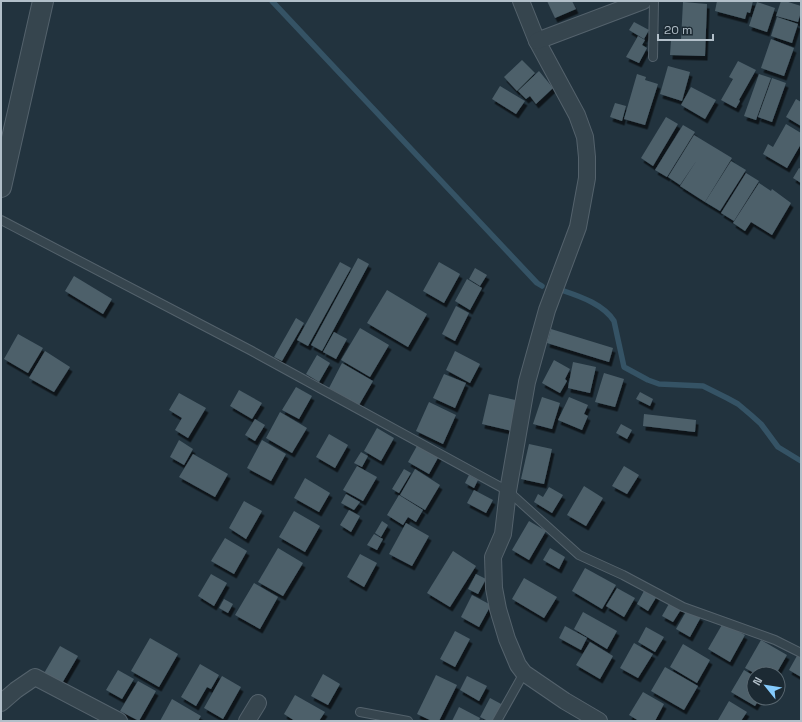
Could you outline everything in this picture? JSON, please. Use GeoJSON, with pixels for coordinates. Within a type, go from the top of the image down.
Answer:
{"type":"FeatureCollection","features":[{"type":"Feature","properties":{"kind":"street"},"geometry":{"type":"LineString","coordinates":[[1,187],[43,1]]}},
{"type":"Feature","properties":{"kind":"street"},"geometry":{"type":"LineString","coordinates":[[521,1],[537,41],[577,115],[585,137],[587,178],[578,227],[546,310],[527,382],[508,491],[503,534],[493,557],[494,588],[498,609],[507,639],[518,665],[524,673],[565,701],[599,721]]}},
{"type":"Feature","properties":{"kind":"street"},"geometry":{"type":"LineString","coordinates":[[537,41],[643,1]]}},
{"type":"Feature","properties":{"kind":"street"},"geometry":{"type":"LineString","coordinates":[[1,703],[16,690],[35,677],[119,721]]}},
{"type":"Feature","properties":{"kind":"street"},"geometry":{"type":"LineString","coordinates":[[246,721],[258,703]]}},
{"type":"Feature","properties":{"kind":"lane"},"geometry":{"type":"LineString","coordinates":[[653,57],[654,1]]}},
{"type":"Feature","properties":{"kind":"lane"},"geometry":{"type":"LineString","coordinates":[[1,220],[250,350],[508,491],[579,555],[623,575],[683,607],[776,640],[801,653]]}},
{"type":"Feature","properties":{"kind":"lane"},"geometry":{"type":"LineString","coordinates":[[497,721],[524,673]]}},
{"type":"Feature","properties":{"kind":"lane"},"geometry":{"type":"LineString","coordinates":[[360,712],[408,721]]}},
{"type":"Feature","properties":{"kind":"building"},"geometry":{"type":"Polygon","coordinates":[[[547,1],[572,1],[576,9],[555,18],[547,1]]]}},
{"type":"Feature","properties":{"kind":"building"},"geometry":{"type":"Polygon","coordinates":[[[717,1],[753,1],[750,13],[747,12],[745,19],[715,11],[717,1]]]}},
{"type":"Feature","properties":{"kind":"building"},"geometry":{"type":"Polygon","coordinates":[[[781,1],[801,6],[798,22],[776,16],[781,1]]]}},
{"type":"Feature","properties":{"kind":"building"},"geometry":{"type":"Polygon","coordinates":[[[683,2],[707,4],[705,56],[670,55],[671,40],[681,40],[683,2]]]}},
{"type":"Feature","properties":{"kind":"building"},"geometry":{"type":"Polygon","coordinates":[[[757,2],[775,8],[767,32],[749,26],[757,2]]]}},
{"type":"Feature","properties":{"kind":"building"},"geometry":{"type":"Polygon","coordinates":[[[777,17],[798,24],[792,43],[771,36],[777,17]]]}},
{"type":"Feature","properties":{"kind":"building"},"geometry":{"type":"Polygon","coordinates":[[[634,22],[649,30],[644,39],[629,30],[634,22]]]}},
{"type":"Feature","properties":{"kind":"building"},"geometry":{"type":"Polygon","coordinates":[[[638,36],[645,40],[642,45],[647,48],[639,63],[626,57],[638,36]]]}},
{"type":"Feature","properties":{"kind":"building"},"geometry":{"type":"Polygon","coordinates":[[[771,39],[794,48],[784,76],[761,68],[771,39]]]}},
{"type":"Feature","properties":{"kind":"building"},"geometry":{"type":"Polygon","coordinates":[[[522,60],[535,73],[517,91],[504,77],[522,60]]]}},
{"type":"Feature","properties":{"kind":"building"},"geometry":{"type":"Polygon","coordinates":[[[738,61],[756,70],[736,108],[721,100],[733,79],[729,77],[738,61]]]}},
{"type":"Feature","properties":{"kind":"building"},"geometry":{"type":"Polygon","coordinates":[[[668,66],[690,72],[682,101],[660,94],[668,66]]]}},
{"type":"Feature","properties":{"kind":"building"},"geometry":{"type":"Polygon","coordinates":[[[539,71],[553,88],[536,104],[530,96],[526,99],[518,91],[539,71]]]}},
{"type":"Feature","properties":{"kind":"building"},"geometry":{"type":"Polygon","coordinates":[[[637,74],[646,77],[645,80],[658,84],[645,125],[624,119],[637,74]]]}},
{"type":"Feature","properties":{"kind":"building"},"geometry":{"type":"Polygon","coordinates":[[[759,74],[771,78],[756,120],[744,116],[759,74]]]}},
{"type":"Feature","properties":{"kind":"building"},"geometry":{"type":"Polygon","coordinates":[[[772,78],[786,83],[772,122],[758,117],[772,78]]]}},
{"type":"Feature","properties":{"kind":"building"},"geometry":{"type":"Polygon","coordinates":[[[500,86],[525,101],[516,114],[492,99],[500,86]]]}},
{"type":"Feature","properties":{"kind":"building"},"geometry":{"type":"Polygon","coordinates":[[[691,87],[716,100],[705,119],[681,105],[691,87]]]}},
{"type":"Feature","properties":{"kind":"building"},"geometry":{"type":"Polygon","coordinates":[[[796,99],[801,102],[801,126],[786,117],[796,99]]]}},
{"type":"Feature","properties":{"kind":"building"},"geometry":{"type":"Polygon","coordinates":[[[615,103],[626,106],[622,121],[610,117],[615,103]]]}},
{"type":"Feature","properties":{"kind":"building"},"geometry":{"type":"Polygon","coordinates":[[[666,117],[678,124],[653,166],[641,158],[666,117]]]}},
{"type":"Feature","properties":{"kind":"building"},"geometry":{"type":"Polygon","coordinates":[[[786,124],[801,133],[801,144],[787,168],[763,154],[768,144],[773,147],[786,124]]]}},
{"type":"Feature","properties":{"kind":"building"},"geometry":{"type":"Polygon","coordinates":[[[683,125],[695,132],[667,177],[655,170],[683,125]]]}},
{"type":"Feature","properties":{"kind":"building"},"geometry":{"type":"Polygon","coordinates":[[[694,135],[732,158],[705,202],[680,186],[697,160],[680,185],[668,177],[694,135]]]}},
{"type":"Feature","properties":{"kind":"building"},"geometry":{"type":"Polygon","coordinates":[[[731,161],[746,170],[720,211],[705,202],[731,161]]]}},
{"type":"Feature","properties":{"kind":"building"},"geometry":{"type":"Polygon","coordinates":[[[799,168],[801,169],[801,183],[793,178],[799,168]]]}},
{"type":"Feature","properties":{"kind":"building"},"geometry":{"type":"Polygon","coordinates":[[[746,173],[759,181],[734,221],[721,213],[746,173]]]}},
{"type":"Feature","properties":{"kind":"building"},"geometry":{"type":"Polygon","coordinates":[[[759,183],[771,191],[772,189],[791,203],[772,235],[751,222],[745,231],[733,223],[759,183]]]}},
{"type":"Feature","properties":{"kind":"building"},"geometry":{"type":"Polygon","coordinates":[[[358,258],[369,264],[322,351],[311,345],[358,258]]]}},
{"type":"Feature","properties":{"kind":"building"},"geometry":{"type":"Polygon","coordinates":[[[340,262],[351,268],[308,346],[297,340],[340,262]]]}},
{"type":"Feature","properties":{"kind":"building"},"geometry":{"type":"Polygon","coordinates":[[[439,262],[460,274],[444,303],[423,291],[439,262]]]}},
{"type":"Feature","properties":{"kind":"building"},"geometry":{"type":"Polygon","coordinates":[[[475,268],[487,275],[480,286],[469,279],[475,268]]]}},
{"type":"Feature","properties":{"kind":"building"},"geometry":{"type":"Polygon","coordinates":[[[74,276],[112,299],[103,314],[65,291],[74,276]]]}},
{"type":"Feature","properties":{"kind":"building"},"geometry":{"type":"Polygon","coordinates":[[[467,279],[482,288],[470,310],[455,301],[467,279]]]}},
{"type":"Feature","properties":{"kind":"building"},"geometry":{"type":"Polygon","coordinates":[[[387,290],[427,314],[408,347],[367,323],[387,290]]]}},
{"type":"Feature","properties":{"kind":"building"},"geometry":{"type":"Polygon","coordinates":[[[456,306],[469,313],[455,341],[442,334],[456,306]]]}},
{"type":"Feature","properties":{"kind":"building"},"geometry":{"type":"Polygon","coordinates":[[[296,318],[304,323],[282,361],[274,357],[296,318]]]}},
{"type":"Feature","properties":{"kind":"building"},"geometry":{"type":"Polygon","coordinates":[[[360,328],[389,345],[370,377],[341,360],[360,328]]]}},
{"type":"Feature","properties":{"kind":"building"},"geometry":{"type":"Polygon","coordinates":[[[551,329],[613,348],[609,362],[547,343],[551,329]]]}},
{"type":"Feature","properties":{"kind":"building"},"geometry":{"type":"Polygon","coordinates":[[[334,332],[347,339],[336,359],[323,352],[334,332]]]}},
{"type":"Feature","properties":{"kind":"building"},"geometry":{"type":"Polygon","coordinates":[[[18,334],[43,348],[28,373],[4,359],[18,334]]]}},
{"type":"Feature","properties":{"kind":"building"},"geometry":{"type":"Polygon","coordinates":[[[45,351],[70,367],[54,392],[29,378],[45,351]]]}},
{"type":"Feature","properties":{"kind":"building"},"geometry":{"type":"Polygon","coordinates":[[[455,351],[480,364],[470,383],[446,370],[455,351]]]}},
{"type":"Feature","properties":{"kind":"building"},"geometry":{"type":"Polygon","coordinates":[[[317,355],[330,363],[319,382],[306,374],[317,355]]]}},
{"type":"Feature","properties":{"kind":"building"},"geometry":{"type":"Polygon","coordinates":[[[554,360],[570,369],[565,379],[567,381],[560,393],[542,383],[554,360]]]}},
{"type":"Feature","properties":{"kind":"building"},"geometry":{"type":"Polygon","coordinates":[[[573,362],[596,367],[590,393],[568,388],[573,362]]]}},
{"type":"Feature","properties":{"kind":"building"},"geometry":{"type":"Polygon","coordinates":[[[342,363],[373,381],[359,405],[329,388],[342,363]]]}},
{"type":"Feature","properties":{"kind":"building"},"geometry":{"type":"Polygon","coordinates":[[[604,373],[624,379],[615,407],[595,402],[604,373]]]}},
{"type":"Feature","properties":{"kind":"building"},"geometry":{"type":"Polygon","coordinates":[[[444,374],[466,383],[455,408],[433,398],[444,374]]]}},
{"type":"Feature","properties":{"kind":"building"},"geometry":{"type":"Polygon","coordinates":[[[296,387],[312,396],[299,419],[282,410],[296,387]]]}},
{"type":"Feature","properties":{"kind":"building"},"geometry":{"type":"Polygon","coordinates":[[[239,390],[262,403],[252,419],[230,406],[239,390]]]}},
{"type":"Feature","properties":{"kind":"building"},"geometry":{"type":"Polygon","coordinates":[[[640,392],[653,399],[650,406],[636,399],[640,392]]]}},
{"type":"Feature","properties":{"kind":"building"},"geometry":{"type":"Polygon","coordinates":[[[179,393],[206,408],[188,438],[175,430],[182,418],[169,410],[179,393]]]}},
{"type":"Feature","properties":{"kind":"building"},"geometry":{"type":"Polygon","coordinates":[[[489,394],[520,401],[512,431],[482,424],[489,394]]]}},
{"type":"Feature","properties":{"kind":"building"},"geometry":{"type":"Polygon","coordinates":[[[542,397],[560,403],[552,429],[533,424],[542,397]]]}},
{"type":"Feature","properties":{"kind":"building"},"geometry":{"type":"Polygon","coordinates":[[[569,397],[588,405],[584,414],[588,416],[582,430],[558,420],[569,397]]]}},
{"type":"Feature","properties":{"kind":"building"},"geometry":{"type":"Polygon","coordinates":[[[429,402],[456,415],[443,444],[416,431],[429,402]]]}},
{"type":"Feature","properties":{"kind":"building"},"geometry":{"type":"Polygon","coordinates":[[[280,412],[307,428],[292,453],[266,438],[280,412]]]}},
{"type":"Feature","properties":{"kind":"building"},"geometry":{"type":"Polygon","coordinates":[[[644,414],[696,420],[695,432],[643,426],[644,414]]]}},
{"type":"Feature","properties":{"kind":"building"},"geometry":{"type":"Polygon","coordinates":[[[255,419],[265,425],[255,441],[245,435],[255,419]]]}},
{"type":"Feature","properties":{"kind":"building"},"geometry":{"type":"Polygon","coordinates":[[[621,424],[632,430],[627,439],[616,433],[621,424]]]}},
{"type":"Feature","properties":{"kind":"building"},"geometry":{"type":"Polygon","coordinates":[[[377,428],[394,438],[381,461],[364,451],[377,428]]]}},
{"type":"Feature","properties":{"kind":"building"},"geometry":{"type":"Polygon","coordinates":[[[329,434],[348,445],[335,468],[316,457],[329,434]]]}},
{"type":"Feature","properties":{"kind":"building"},"geometry":{"type":"Polygon","coordinates":[[[179,440],[193,449],[184,465],[170,457],[179,440]]]}},
{"type":"Feature","properties":{"kind":"building"},"geometry":{"type":"Polygon","coordinates":[[[262,440],[286,454],[271,481],[247,468],[262,440]]]}},
{"type":"Feature","properties":{"kind":"building"},"geometry":{"type":"Polygon","coordinates":[[[418,444],[439,456],[429,474],[408,462],[418,444]]]}},
{"type":"Feature","properties":{"kind":"building"},"geometry":{"type":"Polygon","coordinates":[[[529,444],[552,449],[544,484],[521,479],[529,444]]]}},
{"type":"Feature","properties":{"kind":"building"},"geometry":{"type":"Polygon","coordinates":[[[361,452],[368,456],[362,467],[354,463],[361,452]]]}},
{"type":"Feature","properties":{"kind":"building"},"geometry":{"type":"Polygon","coordinates":[[[193,454],[228,474],[215,497],[179,477],[193,454]]]}},
{"type":"Feature","properties":{"kind":"building"},"geometry":{"type":"Polygon","coordinates":[[[357,466],[377,477],[363,501],[343,490],[357,466]]]}},
{"type":"Feature","properties":{"kind":"building"},"geometry":{"type":"Polygon","coordinates":[[[624,466],[639,475],[627,494],[612,486],[624,466]]]}},
{"type":"Feature","properties":{"kind":"building"},"geometry":{"type":"Polygon","coordinates":[[[404,469],[411,473],[399,493],[392,489],[404,469]]]}},
{"type":"Feature","properties":{"kind":"building"},"geometry":{"type":"Polygon","coordinates":[[[415,469],[440,485],[425,510],[400,495],[415,469]]]}},
{"type":"Feature","properties":{"kind":"building"},"geometry":{"type":"Polygon","coordinates":[[[469,475],[478,480],[474,488],[465,483],[469,475]]]}},
{"type":"Feature","properties":{"kind":"building"},"geometry":{"type":"Polygon","coordinates":[[[305,478],[330,493],[319,512],[294,498],[305,478]]]}},
{"type":"Feature","properties":{"kind":"building"},"geometry":{"type":"Polygon","coordinates":[[[584,486],[603,498],[586,526],[567,515],[584,486]]]}},
{"type":"Feature","properties":{"kind":"building"},"geometry":{"type":"Polygon","coordinates":[[[549,487],[563,495],[552,513],[534,502],[538,494],[543,497],[549,487]]]}},
{"type":"Feature","properties":{"kind":"building"},"geometry":{"type":"Polygon","coordinates":[[[474,490],[493,500],[486,513],[467,503],[474,490]]]}},
{"type":"Feature","properties":{"kind":"building"},"geometry":{"type":"Polygon","coordinates":[[[346,494],[360,502],[354,510],[341,503],[346,494]]]}},
{"type":"Feature","properties":{"kind":"building"},"geometry":{"type":"Polygon","coordinates":[[[399,495],[423,510],[416,522],[408,517],[403,525],[387,515],[399,495]]]}},
{"type":"Feature","properties":{"kind":"building"},"geometry":{"type":"Polygon","coordinates":[[[244,501],[262,511],[246,539],[229,528],[244,501]]]}},
{"type":"Feature","properties":{"kind":"building"},"geometry":{"type":"Polygon","coordinates":[[[349,510],[360,516],[351,532],[340,525],[349,510]]]}},
{"type":"Feature","properties":{"kind":"building"},"geometry":{"type":"Polygon","coordinates":[[[294,511],[320,526],[305,552],[279,537],[294,511]]]}},
{"type":"Feature","properties":{"kind":"building"},"geometry":{"type":"Polygon","coordinates":[[[382,521],[388,525],[381,537],[375,533],[382,521]]]}},
{"type":"Feature","properties":{"kind":"building"},"geometry":{"type":"Polygon","coordinates":[[[529,521],[546,531],[529,560],[512,550],[529,521]]]}},
{"type":"Feature","properties":{"kind":"building"},"geometry":{"type":"Polygon","coordinates":[[[406,523],[429,536],[412,566],[389,554],[406,523]]]}},
{"type":"Feature","properties":{"kind":"building"},"geometry":{"type":"Polygon","coordinates":[[[374,534],[383,539],[377,550],[367,545],[374,534]]]}},
{"type":"Feature","properties":{"kind":"building"},"geometry":{"type":"Polygon","coordinates":[[[225,538],[247,551],[234,574],[211,561],[225,538]]]}},
{"type":"Feature","properties":{"kind":"building"},"geometry":{"type":"Polygon","coordinates":[[[278,548],[303,563],[283,596],[258,582],[278,548]]]}},
{"type":"Feature","properties":{"kind":"building"},"geometry":{"type":"Polygon","coordinates":[[[550,548],[565,557],[559,569],[543,560],[550,548]]]}},
{"type":"Feature","properties":{"kind":"building"},"geometry":{"type":"Polygon","coordinates":[[[453,551],[476,566],[450,607],[427,593],[453,551]]]}},
{"type":"Feature","properties":{"kind":"building"},"geometry":{"type":"Polygon","coordinates":[[[360,554],[377,563],[364,587],[347,577],[360,554]]]}},
{"type":"Feature","properties":{"kind":"building"},"geometry":{"type":"Polygon","coordinates":[[[585,568],[616,585],[602,609],[572,591],[585,568]]]}},
{"type":"Feature","properties":{"kind":"building"},"geometry":{"type":"Polygon","coordinates":[[[211,574],[227,583],[214,606],[198,596],[211,574]]]}},
{"type":"Feature","properties":{"kind":"building"},"geometry":{"type":"Polygon","coordinates":[[[476,574],[486,579],[478,594],[468,589],[476,574]]]}},
{"type":"Feature","properties":{"kind":"building"},"geometry":{"type":"Polygon","coordinates":[[[524,578],[557,597],[544,618],[512,599],[524,578]]]}},
{"type":"Feature","properties":{"kind":"building"},"geometry":{"type":"Polygon","coordinates":[[[254,583],[278,597],[260,629],[235,615],[254,583]]]}},
{"type":"Feature","properties":{"kind":"building"},"geometry":{"type":"Polygon","coordinates":[[[617,588],[635,598],[624,617],[606,606],[617,588]]]}},
{"type":"Feature","properties":{"kind":"building"},"geometry":{"type":"Polygon","coordinates":[[[645,589],[657,596],[648,611],[637,604],[645,589]]]}},
{"type":"Feature","properties":{"kind":"building"},"geometry":{"type":"Polygon","coordinates":[[[472,595],[491,605],[479,627],[461,617],[472,595]]]}},
{"type":"Feature","properties":{"kind":"building"},"geometry":{"type":"Polygon","coordinates":[[[224,599],[233,604],[228,613],[219,608],[224,599]]]}},
{"type":"Feature","properties":{"kind":"building"},"geometry":{"type":"Polygon","coordinates":[[[670,602],[682,608],[673,622],[662,616],[670,602]]]}},
{"type":"Feature","properties":{"kind":"building"},"geometry":{"type":"Polygon","coordinates":[[[687,610],[701,617],[690,637],[676,629],[687,610]]]}},
{"type":"Feature","properties":{"kind":"building"},"geometry":{"type":"Polygon","coordinates":[[[583,612],[617,631],[607,649],[574,629],[583,612]]]}},
{"type":"Feature","properties":{"kind":"building"},"geometry":{"type":"Polygon","coordinates":[[[723,623],[745,635],[730,662],[708,649],[723,623]]]}},
{"type":"Feature","properties":{"kind":"building"},"geometry":{"type":"Polygon","coordinates":[[[565,626],[587,638],[581,650],[559,638],[565,626]]]}},
{"type":"Feature","properties":{"kind":"building"},"geometry":{"type":"Polygon","coordinates":[[[646,627],[664,637],[655,652],[638,642],[646,627]]]}},
{"type":"Feature","properties":{"kind":"building"},"geometry":{"type":"Polygon","coordinates":[[[455,631],[470,639],[455,667],[440,659],[455,631]]]}},
{"type":"Feature","properties":{"kind":"building"},"geometry":{"type":"Polygon","coordinates":[[[150,638],[178,654],[159,687],[131,671],[150,638]]]}},
{"type":"Feature","properties":{"kind":"building"},"geometry":{"type":"Polygon","coordinates":[[[761,640],[787,655],[781,666],[746,666],[761,640]]]}},
{"type":"Feature","properties":{"kind":"building"},"geometry":{"type":"Polygon","coordinates":[[[590,642],[613,656],[600,679],[576,665],[590,642]]]}},
{"type":"Feature","properties":{"kind":"building"},"geometry":{"type":"Polygon","coordinates":[[[634,643],[653,654],[638,678],[620,668],[634,643]]]}},
{"type":"Feature","properties":{"kind":"building"},"geometry":{"type":"Polygon","coordinates":[[[683,644],[710,660],[697,683],[670,667],[683,644]]]}},
{"type":"Feature","properties":{"kind":"building"},"geometry":{"type":"Polygon","coordinates":[[[60,646],[78,656],[61,685],[43,675],[60,646]]]}},
{"type":"Feature","properties":{"kind":"building"},"geometry":{"type":"Polygon","coordinates":[[[798,654],[801,656],[801,677],[789,670],[798,654]]]}},
{"type":"Feature","properties":{"kind":"building"},"geometry":{"type":"Polygon","coordinates":[[[200,664],[219,675],[211,689],[207,687],[196,706],[181,697],[200,664]]]}},
{"type":"Feature","properties":{"kind":"building"},"geometry":{"type":"Polygon","coordinates":[[[665,667],[698,686],[684,710],[651,691],[665,667]]]}},
{"type":"Feature","properties":{"kind":"building"},"geometry":{"type":"Polygon","coordinates":[[[118,670],[134,679],[122,699],[106,690],[118,670]]]}},
{"type":"Feature","properties":{"kind":"building"},"geometry":{"type":"Polygon","coordinates":[[[744,670],[746,671],[746,701],[731,692],[744,670]]]}},
{"type":"Feature","properties":{"kind":"building"},"geometry":{"type":"Polygon","coordinates":[[[323,674],[340,684],[328,705],[311,696],[323,674]]]}},
{"type":"Feature","properties":{"kind":"building"},"geometry":{"type":"Polygon","coordinates":[[[436,675],[457,685],[439,721],[432,721],[417,714],[436,675]]]}},
{"type":"Feature","properties":{"kind":"building"},"geometry":{"type":"Polygon","coordinates":[[[222,676],[241,687],[223,719],[204,708],[222,676]]]}},
{"type":"Feature","properties":{"kind":"building"},"geometry":{"type":"Polygon","coordinates":[[[467,676],[487,686],[479,701],[460,690],[467,676]]]}},
{"type":"Feature","properties":{"kind":"building"},"geometry":{"type":"Polygon","coordinates":[[[138,681],[156,691],[139,721],[120,711],[138,681]]]}},
{"type":"Feature","properties":{"kind":"building"},"geometry":{"type":"Polygon","coordinates":[[[643,692],[664,704],[655,721],[639,721],[629,715],[643,692]]]}},
{"type":"Feature","properties":{"kind":"building"},"geometry":{"type":"Polygon","coordinates":[[[295,695],[325,712],[319,721],[295,721],[284,714],[295,695]]]}},
{"type":"Feature","properties":{"kind":"building"},"geometry":{"type":"Polygon","coordinates":[[[490,698],[503,705],[495,721],[488,721],[480,717],[490,698]]]}},
{"type":"Feature","properties":{"kind":"building"},"geometry":{"type":"Polygon","coordinates":[[[172,699],[201,716],[198,721],[160,721],[172,699]]]}},
{"type":"Feature","properties":{"kind":"building"},"geometry":{"type":"Polygon","coordinates":[[[729,701],[747,712],[741,721],[718,720],[729,701]]]}},
{"type":"Feature","properties":{"kind":"building"},"geometry":{"type":"Polygon","coordinates":[[[459,707],[480,718],[479,721],[452,721],[459,707]]]}},
{"type":"Feature","properties":{"kind":"waterway"},"geometry":{"type":"LineString","coordinates":[[272,1],[537,283],[542,286]]}},
{"type":"Feature","properties":{"kind":"waterway"},"geometry":{"type":"LineString","coordinates":[[564,291],[592,302],[610,315],[614,321],[624,367],[648,380],[659,384],[703,386],[727,398],[738,404],[761,424],[778,447],[801,461]]}}]}
